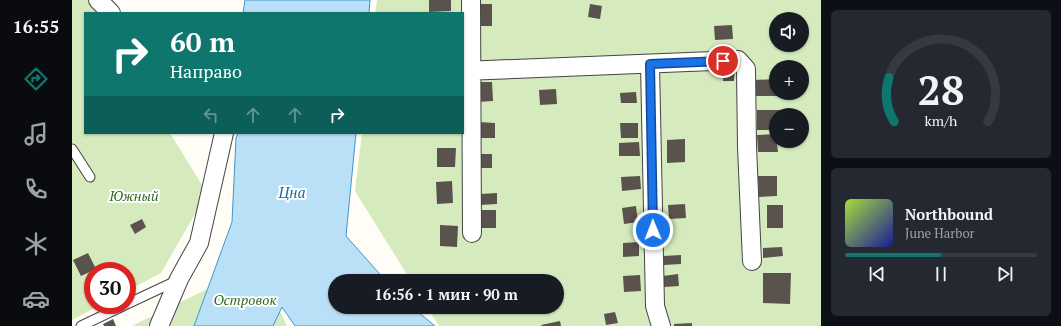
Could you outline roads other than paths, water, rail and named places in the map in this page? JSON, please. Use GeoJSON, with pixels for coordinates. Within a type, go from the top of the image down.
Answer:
{"type":"FeatureCollection","features":[{"type":"Feature","properties":{"kind":"street"},"geometry":{"type":"LineString","coordinates":[[98,0],[110,12]]}},
{"type":"Feature","properties":{"kind":"street"},"geometry":{"type":"LineString","coordinates":[[471,0],[467,71],[472,233]]}},
{"type":"Feature","properties":{"kind":"street"},"geometry":{"type":"LineString","coordinates":[[467,71],[738,60],[746,69],[747,147],[752,261]]}},
{"type":"Feature","properties":{"kind":"street"},"geometry":{"type":"LineString","coordinates":[[650,64],[655,306],[661,326]]}},
{"type":"Feature","properties":{"kind":"street"},"geometry":{"type":"LineString","coordinates":[[159,326],[179,279],[199,244],[224,134]]}},
{"type":"Feature","properties":{"kind":"lane"},"geometry":{"type":"LineString","coordinates":[[72,149],[90,177]]}},
{"type":"Feature","properties":{"kind":"lane"},"geometry":{"type":"LineString","coordinates":[[136,300],[179,279]]}},
{"type":"Feature","properties":{"kind":"lane"},"geometry":{"type":"LineString","coordinates":[[81,326],[107,314]]}},
{"type":"Feature","properties":{"kind":"water"},"geometry":{"type":"Polygon","coordinates":[[[245,0],[370,0],[369,12],[243,12],[245,0]]]}},
{"type":"Feature","properties":{"kind":"water","name":"Цна"},"geometry":{"type":"Polygon","coordinates":[[[238,134],[356,134],[346,236],[380,274],[328,274],[328,314],[420,314],[435,326],[295,326],[282,307],[273,326],[194,326],[232,222],[236,138],[238,134]]]}},
{"type":"Feature","properties":{"kind":"park label","name":"Южный"},"geometry":{"type":"Point","coordinates":[134,195]}},
{"type":"Feature","properties":{"kind":"park label","name":"Островок"},"geometry":{"type":"Point","coordinates":[245,299]}}]}
